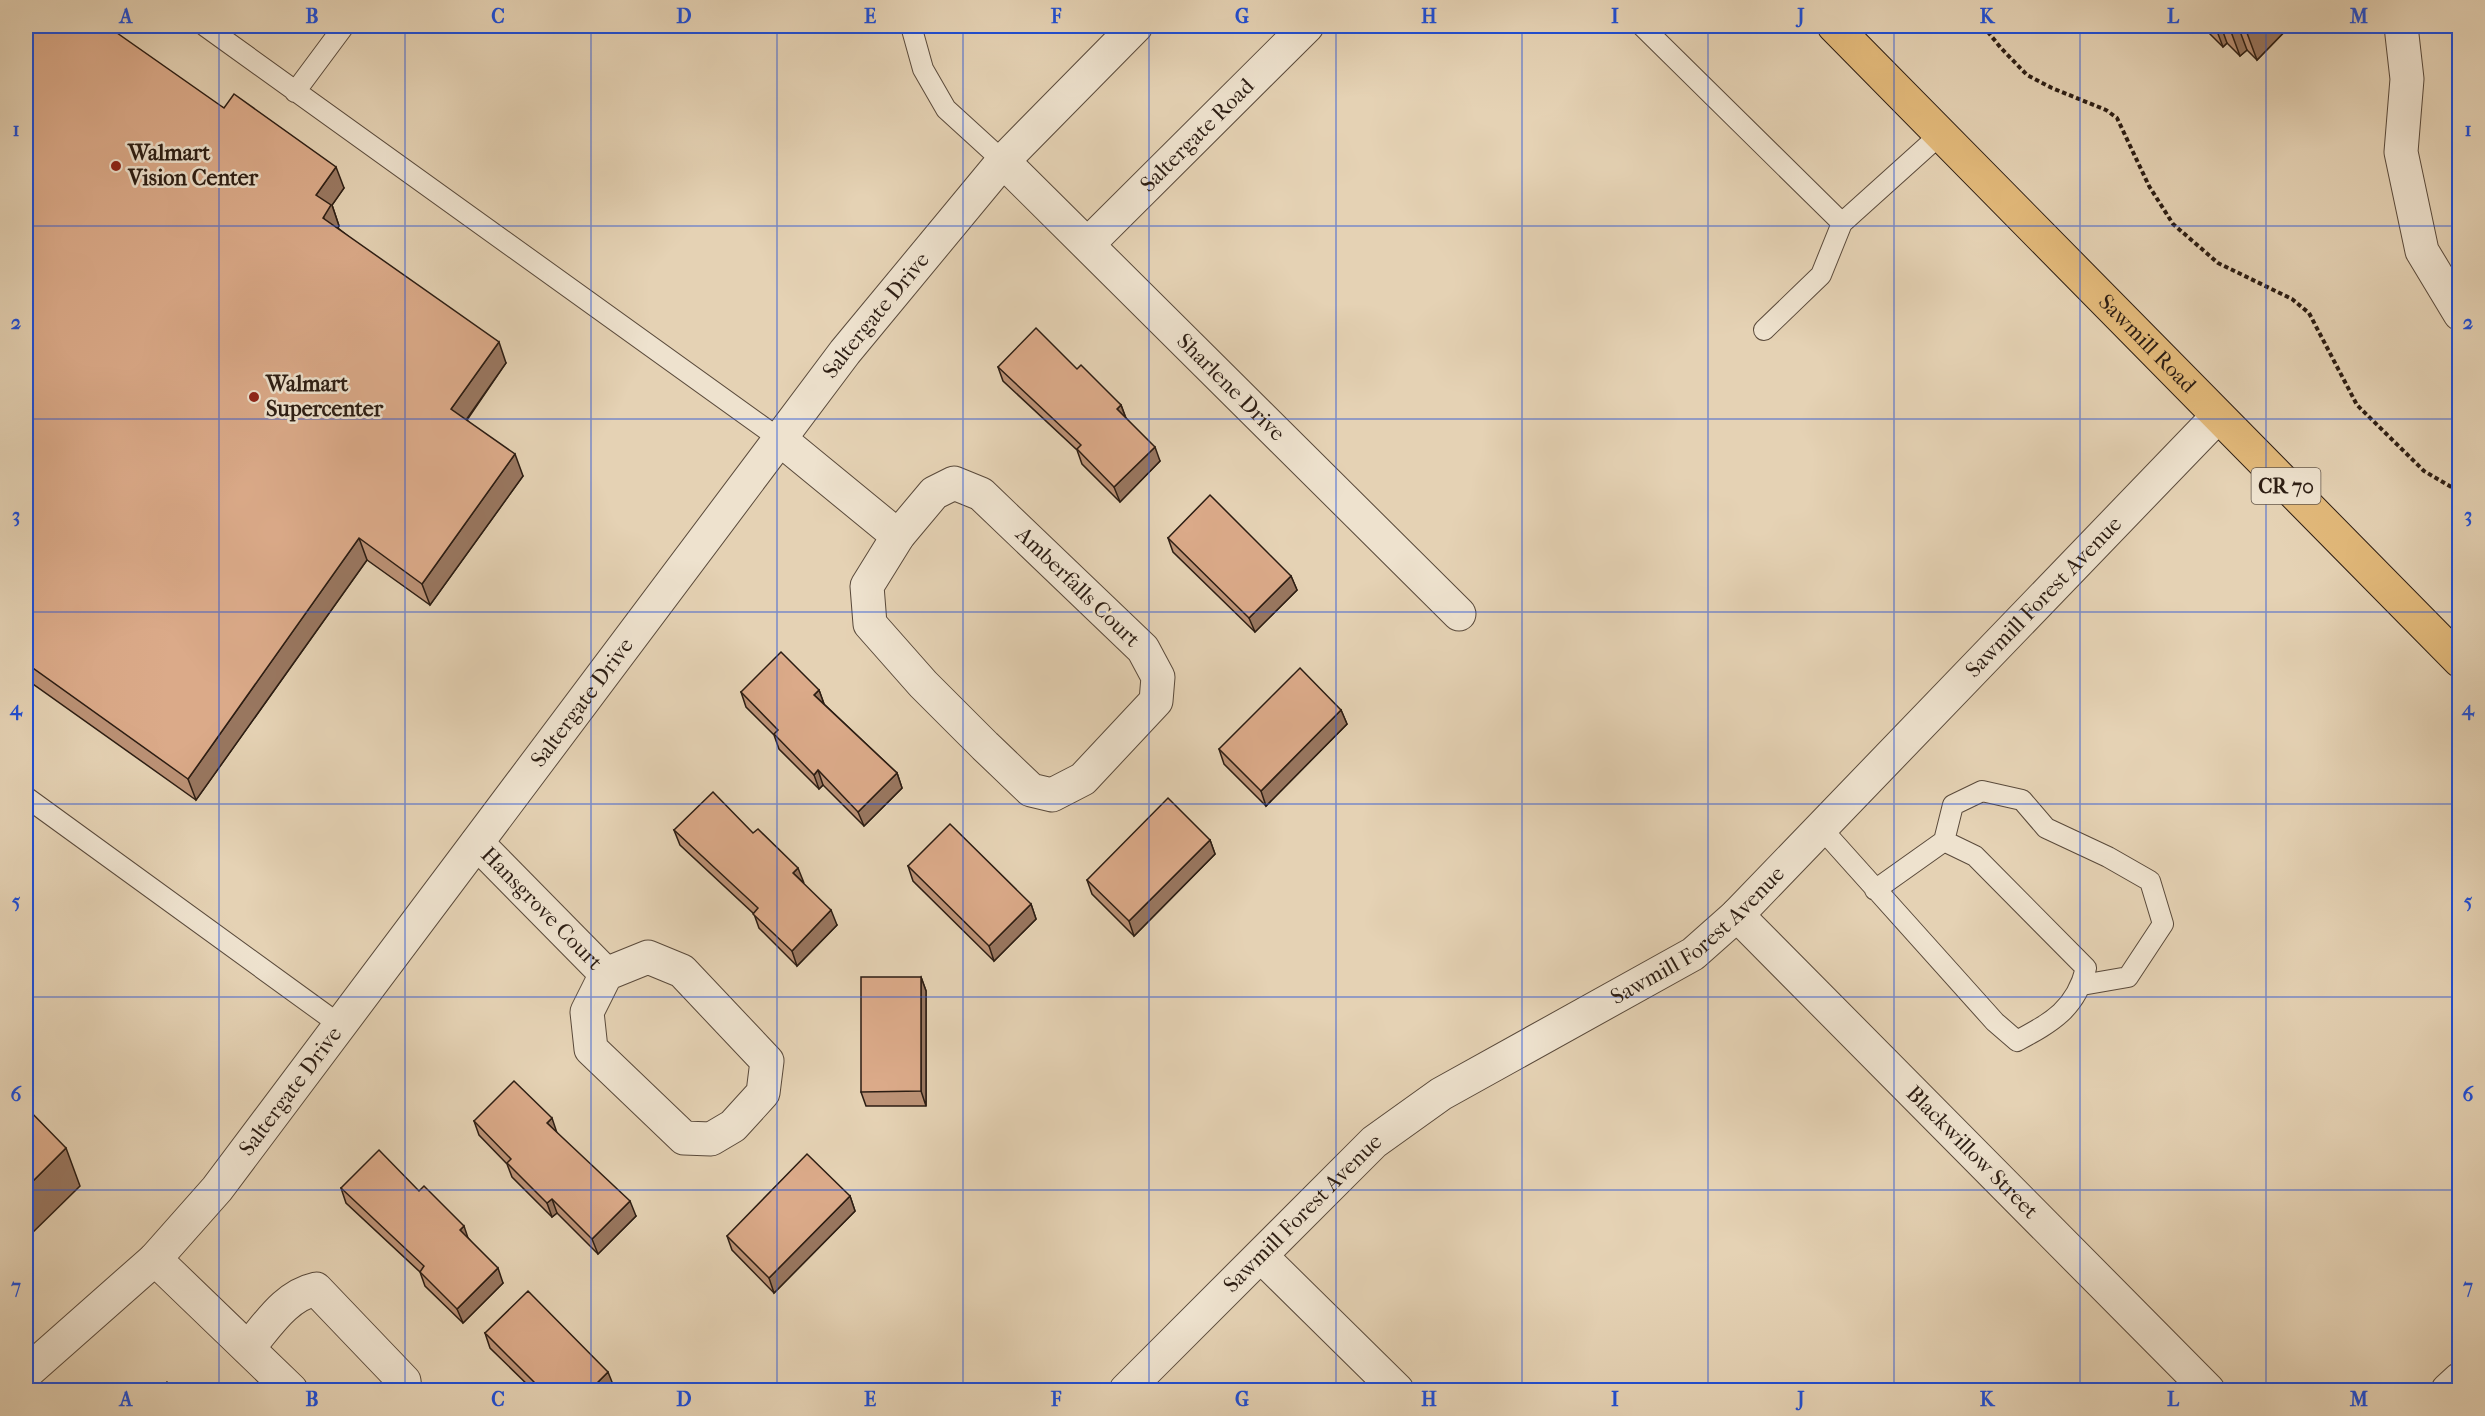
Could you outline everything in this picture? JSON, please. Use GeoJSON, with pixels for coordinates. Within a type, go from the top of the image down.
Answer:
{"type":"FeatureCollection","features":[{"type":"Feature","properties":{"kind":"main road","name":"Sawmill Road"},"geometry":{"type":"LineString","coordinates":[[1834,26],[2460,661]]}},
{"type":"Feature","properties":{"kind":"street","name":"Saltergate Drive"},"geometry":{"type":"LineString","coordinates":[[26,1373],[156,1259],[217,1189],[845,352],[1003,161],[1136,26]]}},
{"type":"Feature","properties":{"kind":"street","name":"Saltergate Road"},"geometry":{"type":"LineString","coordinates":[[1088,244],[1306,26]]}},
{"type":"Feature","properties":{"kind":"street"},"geometry":{"type":"LineString","coordinates":[[2401,26],[2407,79],[2402,152],[2422,251],[2460,314]]}},
{"type":"Feature","properties":{"kind":"street","name":"Sharlene Drive"},"geometry":{"type":"LineString","coordinates":[[1003,161],[1460,614]]}},
{"type":"Feature","properties":{"kind":"street","name":"Sawmill Forest Avenue"},"geometry":{"type":"LineString","coordinates":[[1126,1390],[1262,1257],[1374,1142],[1441,1094],[1693,954],[1737,915],[2217,417]]}},
{"type":"Feature","properties":{"kind":"street"},"geometry":{"type":"LineString","coordinates":[[780,440],[897,536]]}},
{"type":"Feature","properties":{"kind":"street","name":"Amberfalls Court"},"geometry":{"type":"LineString","coordinates":[[954,483],[981,494],[1143,649],[1158,677],[1156,701],[1083,779],[1052,795],[1031,790],[923,684],[870,624],[867,586],[897,536],[934,493],[954,483]]}},
{"type":"Feature","properties":{"kind":"street","name":"Hansgrove Court"},"geometry":{"type":"LineString","coordinates":[[477,843],[606,974]]}},
{"type":"Feature","properties":{"kind":"street","name":"Blackwillow Street"},"geometry":{"type":"LineString","coordinates":[[1737,915],[2208,1390]]}},
{"type":"Feature","properties":{"kind":"street","name":"Hansgrove Court"},"geometry":{"type":"LineString","coordinates":[[648,957],[682,971],[767,1061],[763,1094],[733,1126],[711,1139],[684,1138],[591,1049],[587,1012],[606,974],[648,957]]}},
{"type":"Feature","properties":{"kind":"street"},"geometry":{"type":"LineString","coordinates":[[1262,1257],[1397,1390]]}},
{"type":"Feature","properties":{"kind":"street"},"geometry":{"type":"LineString","coordinates":[[156,1259],[291,1390]]}},
{"type":"Feature","properties":{"kind":"street"},"geometry":{"type":"LineString","coordinates":[[248,1348],[285,1306],[300,1293],[316,1289],[404,1381],[405,1390]]}},
{"type":"Feature","properties":{"kind":"street"},"geometry":{"type":"LineString","coordinates":[[2448,1390],[2460,1379]]}},
{"type":"Feature","properties":{"kind":"lane"},"geometry":{"type":"LineString","coordinates":[[205,26],[780,440]]}},
{"type":"Feature","properties":{"kind":"lane"},"geometry":{"type":"LineString","coordinates":[[295,92],[344,26]]}},
{"type":"Feature","properties":{"kind":"lane"},"geometry":{"type":"LineString","coordinates":[[911,26],[923,69],[946,109],[1003,161]]}},
{"type":"Feature","properties":{"kind":"lane"},"geometry":{"type":"LineString","coordinates":[[1642,26],[1842,223]]}},
{"type":"Feature","properties":{"kind":"lane"},"geometry":{"type":"LineString","coordinates":[[1764,330],[1821,275],[1842,223],[1942,133]]}},
{"type":"Feature","properties":{"kind":"lane"},"geometry":{"type":"LineString","coordinates":[[1875,890],[1944,841],[1953,805],[1982,791],[2022,801],[2046,828],[2108,857],[2150,881],[2163,924],[2128,977],[2082,985]]}},
{"type":"Feature","properties":{"kind":"lane"},"geometry":{"type":"LineString","coordinates":[[26,797],[340,1024]]}},
{"type":"Feature","properties":{"kind":"lane"},"geometry":{"type":"LineString","coordinates":[[1821,828],[1995,1022],[2017,1041],[2056,1020],[2082,985],[2086,968],[1975,856],[1944,841]]}},
{"type":"Feature","properties":{"kind":"path"},"geometry":{"type":"LineString","coordinates":[[1983,26],[2028,75],[2052,88],[2106,110],[2117,118],[2149,186],[2174,224],[2218,263],[2292,299],[2308,313],[2357,405],[2424,471],[2460,492]]}},
{"type":"Feature","properties":{"kind":"building","name":"Walmart Supercenter"},"geometry":{"type":"Polygon","coordinates":[[[26,26],[107,26],[224,108],[234,94],[336,167],[316,195],[331,205],[323,218],[499,342],[451,409],[515,454],[422,584],[359,538],[188,779],[26,663],[26,26]]]}},
{"type":"Feature","properties":{"kind":"building"},"geometry":{"type":"Polygon","coordinates":[[[2239,26],[2254,26],[2247,33],[2239,26]]]}},
{"type":"Feature","properties":{"kind":"building"},"geometry":{"type":"Polygon","coordinates":[[[1036,328],[1077,369],[1081,365],[1121,405],[1117,409],[1155,447],[1114,487],[1077,449],[1081,445],[998,367],[1036,328]]]}},
{"type":"Feature","properties":{"kind":"building"},"geometry":{"type":"Polygon","coordinates":[[[1210,495],[1291,576],[1249,618],[1168,538],[1210,495]]]}},
{"type":"Feature","properties":{"kind":"building"},"geometry":{"type":"Polygon","coordinates":[[[781,652],[819,690],[814,695],[897,773],[858,812],[818,770],[814,775],[774,734],[778,730],[741,692],[781,652]]]}},
{"type":"Feature","properties":{"kind":"building"},"geometry":{"type":"Polygon","coordinates":[[[1300,668],[1341,710],[1261,791],[1219,749],[1300,668]]]}},
{"type":"Feature","properties":{"kind":"building"},"geometry":{"type":"Polygon","coordinates":[[[713,792],[753,833],[758,829],[798,868],[793,873],[831,910],[792,951],[753,914],[758,908],[674,830],[713,792]]]}},
{"type":"Feature","properties":{"kind":"building"},"geometry":{"type":"Polygon","coordinates":[[[1168,798],[1210,840],[1129,921],[1087,880],[1168,798]]]}},
{"type":"Feature","properties":{"kind":"building"},"geometry":{"type":"Polygon","coordinates":[[[950,824],[1031,904],[989,946],[908,866],[950,824]]]}},
{"type":"Feature","properties":{"kind":"building"},"geometry":{"type":"Polygon","coordinates":[[[861,977],[921,977],[921,1091],[861,1092],[861,977]]]}},
{"type":"Feature","properties":{"kind":"building"},"geometry":{"type":"Polygon","coordinates":[[[514,1081],[552,1118],[547,1123],[630,1201],[592,1239],[552,1199],[547,1203],[507,1163],[511,1159],[474,1121],[514,1081]]]}},
{"type":"Feature","properties":{"kind":"building"},"geometry":{"type":"Polygon","coordinates":[[[26,1107],[66,1148],[26,1188],[26,1107]]]}},
{"type":"Feature","properties":{"kind":"building"},"geometry":{"type":"Polygon","coordinates":[[[379,1150],[419,1191],[424,1186],[464,1226],[460,1230],[498,1268],[457,1309],[420,1272],[424,1266],[341,1188],[379,1150]]]}},
{"type":"Feature","properties":{"kind":"building"},"geometry":{"type":"Polygon","coordinates":[[[807,1154],[850,1196],[769,1278],[727,1236],[807,1154]]]}},
{"type":"Feature","properties":{"kind":"building"},"geometry":{"type":"Polygon","coordinates":[[[528,1291],[608,1372],[590,1390],[542,1390],[485,1333],[528,1291]]]}},
{"type":"Feature","properties":{"kind":"building"},"geometry":{"type":"Polygon","coordinates":[[[167,1382],[177,1390],[158,1390],[167,1382]]]}},
{"type":"Feature","properties":{"kind":"place","name":"Walmart Vision Center"},"geometry":{"type":"Point","coordinates":[116,166]}},
{"type":"Feature","properties":{"kind":"place","name":"Walmart Supercenter"},"geometry":{"type":"Point","coordinates":[254,397]}}]}
